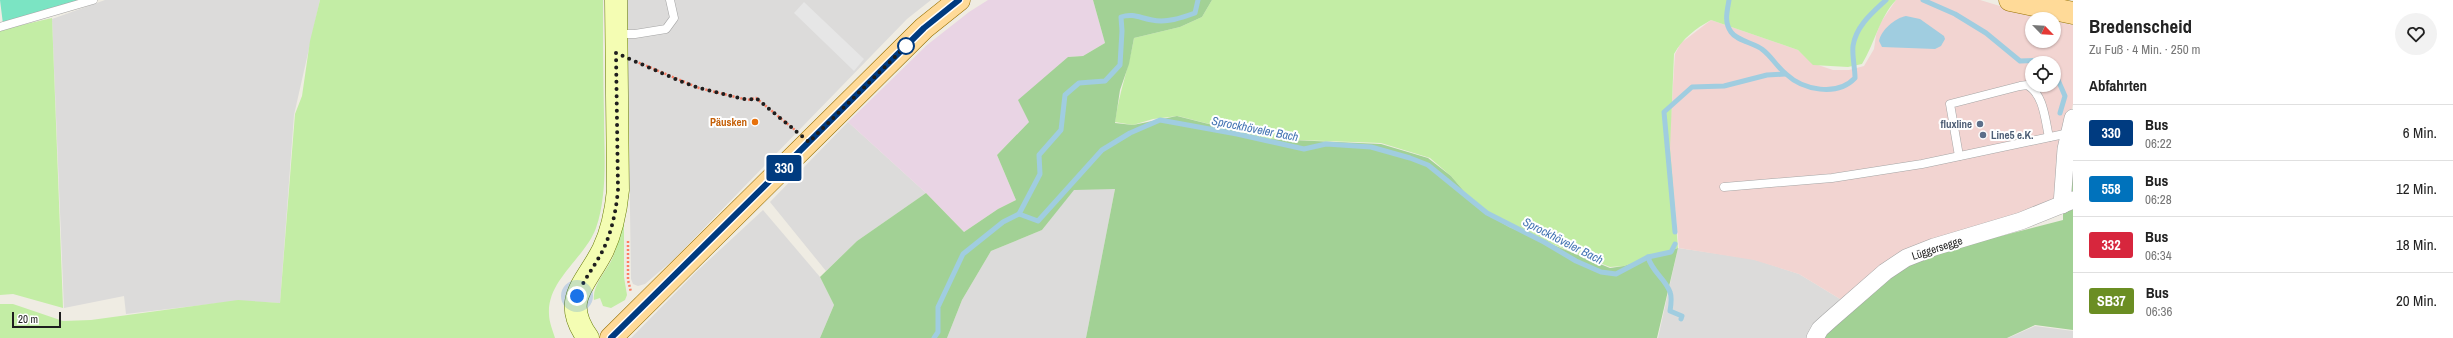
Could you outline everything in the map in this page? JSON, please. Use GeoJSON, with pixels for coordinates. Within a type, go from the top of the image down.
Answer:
{"type":"FeatureCollection","features":[{"type":"Feature","properties":{"kind":"main road"},"geometry":{"type":"LineString","coordinates":[[588,338],[580,326],[575,312],[577,296],[582,282],[603,250],[616,211],[618,190],[616,0]]}},
{"type":"Feature","properties":{"kind":"main road"},"geometry":{"type":"LineString","coordinates":[[611,338],[642,309],[924,28],[959,0]]}},
{"type":"Feature","properties":{"kind":"main road"},"geometry":{"type":"LineString","coordinates":[[2010,0],[2035,7],[2073,13]]}},
{"type":"Feature","properties":{"kind":"street","name":"Lüggersegge"},"geometry":{"type":"LineString","coordinates":[[1815,338],[1820,329],[1830,320],[1885,272],[1906,258],[1934,247],[1981,234],[2067,203],[2071,126]]}},
{"type":"Feature","properties":{"kind":"lane"},"geometry":{"type":"LineString","coordinates":[[0,27],[93,0]]}},
{"type":"Feature","properties":{"kind":"lane"},"geometry":{"type":"LineString","coordinates":[[616,43],[635,34],[666,29],[674,18],[670,0]]}},
{"type":"Feature","properties":{"kind":"lane"},"geometry":{"type":"LineString","coordinates":[[1959,156],[1950,104],[2020,86],[2027,85],[2037,93],[2041,103],[2049,137]]}},
{"type":"Feature","properties":{"kind":"lane"},"geometry":{"type":"LineString","coordinates":[[1724,187],[1832,178],[1959,156],[2049,137],[2071,126]]}},
{"type":"Feature","properties":{"kind":"path"},"geometry":{"type":"LineString","coordinates":[[616,43],[680,81],[699,88],[748,100],[756,98],[809,142]]}},
{"type":"Feature","properties":{"kind":"path"},"geometry":{"type":"LineString","coordinates":[[628,236],[628,280],[632,297],[642,309]]}},
{"type":"Feature","properties":{"kind":"shaded area"},"geometry":{"type":"Polygon","coordinates":[[[105,0],[320,0],[294,115],[280,303],[237,301],[126,314],[124,296],[64,308],[52,19],[105,0]]]}},
{"type":"Feature","properties":{"kind":"shaded area"},"geometry":{"type":"Polygon","coordinates":[[[627,0],[931,0],[907,19],[674,259],[645,284],[638,286],[633,284],[631,279],[627,0]]]}},
{"type":"Feature","properties":{"kind":"shaded area"},"geometry":{"type":"Polygon","coordinates":[[[988,0],[1093,0],[1105,43],[1083,56],[1068,57],[1029,122],[997,155],[1016,200],[998,209],[964,232],[926,193],[848,122],[927,45],[969,12],[988,0]]]}},
{"type":"Feature","properties":{"kind":"shaded area"},"geometry":{"type":"Polygon","coordinates":[[[1896,0],[1980,0],[2025,14],[2025,48],[2061,48],[2061,22],[2073,25],[2073,104],[2065,139],[2058,210],[1845,302],[1799,274],[1754,260],[1679,248],[1669,148],[1675,54],[1681,43],[1711,20],[1798,50],[1812,63],[1833,70],[1849,70],[1864,66],[1874,49],[1876,35],[1881,22],[1896,0]]]}},
{"type":"Feature","properties":{"kind":"shaded area"},"geometry":{"type":"Polygon","coordinates":[[[804,2],[864,59],[854,71],[794,13],[804,2]]]}},
{"type":"Feature","properties":{"kind":"shaded area"},"geometry":{"type":"Polygon","coordinates":[[[848,122],[926,193],[857,241],[826,271],[770,202],[848,122]]]}},
{"type":"Feature","properties":{"kind":"shaded area"},"geometry":{"type":"Polygon","coordinates":[[[1074,189],[1115,189],[1086,338],[947,338],[962,300],[991,251],[1042,230],[1074,189]]]}},
{"type":"Feature","properties":{"kind":"shaded area"},"geometry":{"type":"Polygon","coordinates":[[[763,210],[820,277],[834,305],[820,338],[631,338],[696,272],[763,210]]]}},
{"type":"Feature","properties":{"kind":"shaded area"},"geometry":{"type":"Polygon","coordinates":[[[1678,248],[1753,259],[1799,274],[1845,302],[1809,338],[1658,338],[1678,248]]]}},
{"type":"Feature","properties":{"kind":"shaded area"},"geometry":{"type":"Polygon","coordinates":[[[2035,326],[2073,331],[2073,338],[2008,338],[2035,326]]]}},
{"type":"Feature","properties":{"kind":"green space"},"geometry":{"type":"Polygon","coordinates":[[[0,0],[76,0],[77,2],[3,24],[0,0]]]}},
{"type":"Feature","properties":{"kind":"green space"},"geometry":{"type":"Polygon","coordinates":[[[320,0],[603,0],[604,187],[600,215],[591,239],[560,280],[554,290],[550,302],[549,317],[555,338],[0,338],[0,304],[13,304],[63,321],[91,320],[238,300],[280,303],[295,114],[302,96],[310,41],[320,0]]]}},
{"type":"Feature","properties":{"kind":"green space"},"geometry":{"type":"Polygon","coordinates":[[[1093,0],[1212,0],[1202,17],[1180,27],[1134,38],[1129,64],[1120,90],[1115,123],[1133,125],[1177,116],[1268,139],[1381,144],[1428,158],[1451,176],[1480,210],[1509,227],[1610,268],[1624,266],[1678,248],[1657,338],[1086,338],[1115,189],[1074,190],[1042,230],[991,251],[962,300],[947,338],[820,338],[834,305],[820,277],[857,241],[926,193],[964,232],[998,209],[1016,200],[997,155],[1029,122],[1018,100],[1068,57],[1083,56],[1105,43],[1093,0]]]}},
{"type":"Feature","properties":{"kind":"green space"},"geometry":{"type":"Polygon","coordinates":[[[1212,0],[1896,0],[1885,15],[1862,64],[1848,67],[1813,65],[1798,50],[1711,20],[1690,34],[1681,43],[1674,54],[1670,148],[1678,248],[1624,266],[1610,267],[1509,227],[1480,210],[1451,176],[1430,158],[1381,143],[1268,139],[1178,116],[1153,119],[1133,125],[1115,122],[1134,38],[1180,27],[1202,17],[1212,0]]]}},
{"type":"Feature","properties":{"kind":"green space"},"geometry":{"type":"Polygon","coordinates":[[[52,18],[63,308],[13,294],[0,295],[0,30],[52,18]]]}},
{"type":"Feature","properties":{"kind":"green space"},"geometry":{"type":"Polygon","coordinates":[[[2073,150],[2073,330],[2035,325],[2007,338],[1822,338],[1890,275],[1931,254],[2063,220],[2063,203],[2073,150]]]}},
{"type":"Feature","properties":{"kind":"green space"},"geometry":{"type":"Polygon","coordinates":[[[624,220],[624,277],[627,295],[625,300],[611,308],[603,306],[600,298],[594,300],[594,294],[598,283],[613,257],[624,220]]]}},
{"type":"Feature","properties":{"kind":"water"},"geometry":{"type":"Polygon","coordinates":[[[1906,16],[1920,19],[1944,36],[1945,39],[1941,46],[1935,49],[1882,47],[1879,41],[1880,37],[1889,25],[1897,19],[1906,16]]]}},
{"type":"Feature","properties":{"kind":"waterway","name":"Sprockhöveler Bach"},"geometry":{"type":"LineString","coordinates":[[934,338],[938,332],[938,307],[963,254],[1003,222],[1019,214],[1040,174],[1039,155],[1061,130],[1065,95],[1079,83],[1105,81],[1120,65],[1122,31],[1121,17],[1133,16],[1158,21],[1174,20],[1195,13],[1198,0]]}},
{"type":"Feature","properties":{"kind":"waterway","name":"Sprockhöveler Bach"},"geometry":{"type":"LineString","coordinates":[[1729,0],[1727,24],[1731,32],[1737,38],[1763,50],[1793,80],[1801,84],[1820,89],[1839,88],[1848,84],[1855,78],[1853,46],[1857,32],[1865,20],[1886,0]]}},
{"type":"Feature","properties":{"kind":"waterway","name":"Sprockhöveler Bach"},"geometry":{"type":"LineString","coordinates":[[1923,0],[1955,14],[1986,33],[2020,61],[2025,61]]}},
{"type":"Feature","properties":{"kind":"waterway","name":"Sprockhöveler Bach"},"geometry":{"type":"LineString","coordinates":[[1675,232],[1664,112],[1692,87],[1724,86],[1767,75],[1785,74]]}},
{"type":"Feature","properties":{"kind":"waterway","name":"Sprockhöveler Bach"},"geometry":{"type":"LineString","coordinates":[[2060,113],[2065,96],[2061,87]]}},
{"type":"Feature","properties":{"kind":"waterway","name":"Sprockhöveler Bach"},"geometry":{"type":"LineString","coordinates":[[1019,214],[1038,221],[1102,150],[1130,133],[1160,120],[1237,134],[1304,149],[1326,144],[1371,147],[1410,158],[1428,165],[1487,213],[1544,242],[1576,261],[1601,272],[1616,274],[1648,257],[1671,252],[1675,244]]}},
{"type":"Feature","properties":{"kind":"waterway"},"geometry":{"type":"LineString","coordinates":[[1648,257],[1652,267],[1668,287],[1671,299],[1670,311],[1682,316],[1681,319]]}},
{"type":"Feature","properties":{"kind":"bus line","name":"330"},"geometry":{"type":"LineString","coordinates":[[611,338],[642,309],[924,28],[959,0]]}},
{"type":"Feature","properties":{"kind":"place","name":"Päusken"},"geometry":{"type":"Point","coordinates":[755,122]}},
{"type":"Feature","properties":{"kind":"place","name":"fluxline"},"geometry":{"type":"Point","coordinates":[1980,124]}},
{"type":"Feature","properties":{"kind":"place","name":"Line5 e.K."},"geometry":{"type":"Point","coordinates":[1983,135]}},
{"type":"Feature","properties":{"kind":"route"},"geometry":{"type":"LineString","coordinates":[[577,296],[582,282],[603,250],[616,211],[618,190],[616,53],[699,88],[722,92],[748,100],[756,98],[809,142],[906,46]]}}]}
